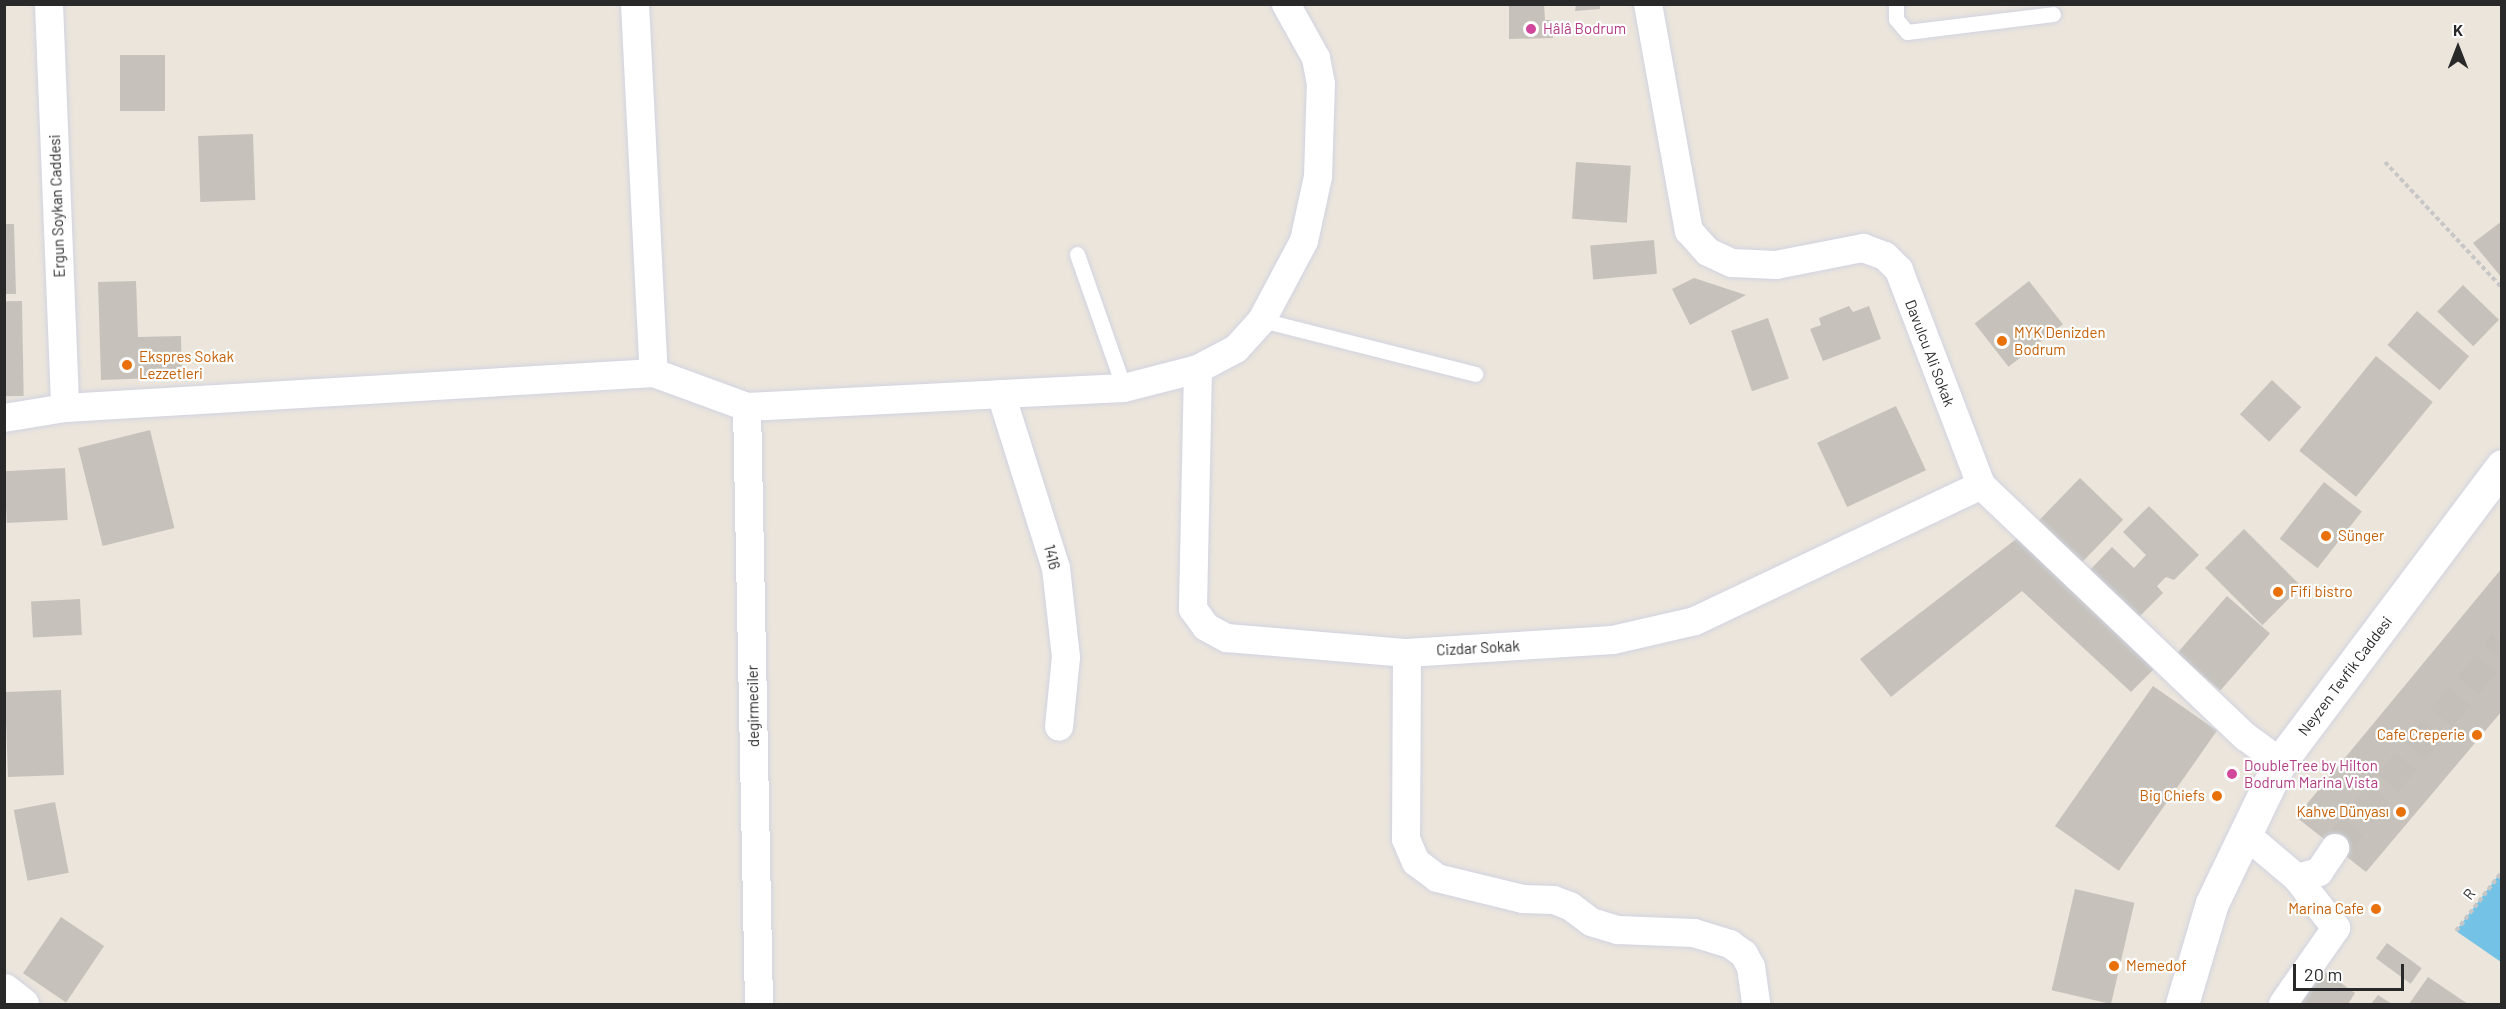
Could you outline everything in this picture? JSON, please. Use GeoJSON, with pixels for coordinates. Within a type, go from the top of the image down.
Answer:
{"type":"FeatureCollection","features":[{"type":"Feature","properties":{"kind":"main road","name":"Neyzen Tevfik Caddesi"},"geometry":{"type":"LineString","coordinates":[[2182,1005],[2212,903],[2280,762],[2502,466]]}},
{"type":"Feature","properties":{"kind":"main road"},"geometry":{"type":"LineString","coordinates":[[4,990],[22,1005]]}},
{"type":"Feature","properties":{"kind":"street","name":"Ergun Soykan Caddesi"},"geometry":{"type":"LineString","coordinates":[[49,4],[65,408]]}},
{"type":"Feature","properties":{"kind":"street"},"geometry":{"type":"LineString","coordinates":[[635,4],[654,373]]}},
{"type":"Feature","properties":{"kind":"street"},"geometry":{"type":"LineString","coordinates":[[4,418],[65,408],[654,373],[747,407],[1124,388],[1198,369],[1236,349],[1262,320],[1304,241],[1318,177],[1321,84],[1316,58],[1286,4]]}},
{"type":"Feature","properties":{"kind":"street","name":"Davulcu Ali Sokak"},"geometry":{"type":"LineString","coordinates":[[1648,4],[1689,231],[1708,252],[1732,263],[1776,265],[1863,248],[1886,256],[1899,270],[1981,485],[2247,737],[2280,762]]}},
{"type":"Feature","properties":{"kind":"street","name":"Cizdar Sokak"},"geometry":{"type":"LineString","coordinates":[[1198,369],[1193,609],[1206,627],[1227,638],[1407,652],[1613,640],[1695,621],[1981,485]]}},
{"type":"Feature","properties":{"kind":"street","name":"1416"},"geometry":{"type":"LineString","coordinates":[[1001,394],[1056,568],[1066,657],[1059,727]]}},
{"type":"Feature","properties":{"kind":"street","name":"degirmeciler"},"geometry":{"type":"LineString","coordinates":[[747,407],[759,1005]]}},
{"type":"Feature","properties":{"kind":"street"},"geometry":{"type":"LineString","coordinates":[[1407,652],[1406,838],[1416,862],[1437,878],[1523,899],[1554,900],[1570,906],[1591,922],[1618,930],[1694,933],[1730,944],[1744,954],[1751,967],[1756,1005]]}},
{"type":"Feature","properties":{"kind":"street"},"geometry":{"type":"LineString","coordinates":[[2258,845],[2297,878],[2336,928],[2283,1005]]}},
{"type":"Feature","properties":{"kind":"street"},"geometry":{"type":"LineString","coordinates":[[2297,878],[2319,872],[2335,848]]}},
{"type":"Feature","properties":{"kind":"lane"},"geometry":{"type":"LineString","coordinates":[[1896,4],[1896,19],[1907,32],[2053,14]]}},
{"type":"Feature","properties":{"kind":"lane"},"geometry":{"type":"LineString","coordinates":[[1077,254],[1124,388]]}},
{"type":"Feature","properties":{"kind":"lane"},"geometry":{"type":"LineString","coordinates":[[1262,320],[1475,374]]}},
{"type":"Feature","properties":{"kind":"path"},"geometry":{"type":"LineString","coordinates":[[2385,162],[2502,288]]}},
{"type":"Feature","properties":{"kind":"path","name":"R"},"geometry":{"type":"LineString","coordinates":[[2456,931],[2502,872]]}},
{"type":"Feature","properties":{"kind":"water"},"geometry":{"type":"Polygon","coordinates":[[[2501,872],[2501,962],[2456,931],[2501,872]]]}},
{"type":"Feature","properties":{"kind":"building","name":"Hâlâ Bodrum"},"geometry":{"type":"Polygon","coordinates":[[[1509,4],[1544,4],[1545,20],[1551,20],[1553,38],[1509,39],[1509,4]]]}},
{"type":"Feature","properties":{"kind":"building"},"geometry":{"type":"Polygon","coordinates":[[[1576,4],[1600,4],[1600,9],[1575,11],[1576,4]]]}},
{"type":"Feature","properties":{"kind":"building"},"geometry":{"type":"Polygon","coordinates":[[[120,55],[165,55],[165,111],[120,111],[120,55]]]}},
{"type":"Feature","properties":{"kind":"building"},"geometry":{"type":"Polygon","coordinates":[[[253,134],[255,200],[200,202],[198,136],[253,134]]]}},
{"type":"Feature","properties":{"kind":"building"},"geometry":{"type":"Polygon","coordinates":[[[1576,162],[1631,166],[1627,223],[1572,219],[1576,162]]]}},
{"type":"Feature","properties":{"kind":"building"},"geometry":{"type":"Polygon","coordinates":[[[2502,221],[2502,278],[2473,243],[2502,221]]]}},
{"type":"Feature","properties":{"kind":"building"},"geometry":{"type":"Polygon","coordinates":[[[4,224],[14,224],[16,294],[4,294],[4,224]]]}},
{"type":"Feature","properties":{"kind":"building"},"geometry":{"type":"Polygon","coordinates":[[[1654,240],[1657,274],[1593,279],[1590,246],[1654,240]]]}},
{"type":"Feature","properties":{"kind":"building"},"geometry":{"type":"Polygon","coordinates":[[[1694,278],[1746,295],[1690,325],[1672,289],[1694,278]]]}},
{"type":"Feature","properties":{"kind":"building"},"geometry":{"type":"Polygon","coordinates":[[[136,281],[138,337],[181,336],[182,377],[101,380],[98,282],[136,281]]]}},
{"type":"Feature","properties":{"kind":"building"},"geometry":{"type":"Polygon","coordinates":[[[2029,281],[2063,324],[2008,367],[1975,323],[2029,281]]]}},
{"type":"Feature","properties":{"kind":"building"},"geometry":{"type":"Polygon","coordinates":[[[2463,285],[2499,320],[2473,346],[2437,312],[2463,285]]]}},
{"type":"Feature","properties":{"kind":"building"},"geometry":{"type":"Polygon","coordinates":[[[4,301],[22,301],[24,396],[6,396],[4,301]]]}},
{"type":"Feature","properties":{"kind":"building"},"geometry":{"type":"Polygon","coordinates":[[[1849,306],[1853,312],[1869,306],[1881,339],[1823,361],[1810,329],[1821,325],[1819,318],[1849,306]]]}},
{"type":"Feature","properties":{"kind":"building"},"geometry":{"type":"Polygon","coordinates":[[[2417,311],[2469,356],[2440,390],[2387,345],[2417,311]]]}},
{"type":"Feature","properties":{"kind":"building"},"geometry":{"type":"Polygon","coordinates":[[[1768,318],[1789,379],[1752,391],[1731,331],[1768,318]]]}},
{"type":"Feature","properties":{"kind":"building"},"geometry":{"type":"Polygon","coordinates":[[[2376,356],[2433,402],[2356,497],[2299,451],[2376,356]]]}},
{"type":"Feature","properties":{"kind":"building"},"geometry":{"type":"Polygon","coordinates":[[[2272,380],[2301,407],[2269,442],[2240,414],[2272,380]]]}},
{"type":"Feature","properties":{"kind":"building"},"geometry":{"type":"Polygon","coordinates":[[[1896,406],[1926,470],[1847,507],[1817,443],[1896,406]]]}},
{"type":"Feature","properties":{"kind":"building"},"geometry":{"type":"Polygon","coordinates":[[[150,430],[174,528],[103,546],[78,448],[150,430]]]}},
{"type":"Feature","properties":{"kind":"building"},"geometry":{"type":"Polygon","coordinates":[[[65,468],[68,520],[7,523],[4,471],[65,468]]]}},
{"type":"Feature","properties":{"kind":"building"},"geometry":{"type":"Polygon","coordinates":[[[2080,478],[2123,520],[2079,566],[2036,524],[2080,478]]]}},
{"type":"Feature","properties":{"kind":"building"},"geometry":{"type":"Polygon","coordinates":[[[2324,482],[2362,512],[2317,568],[2280,539],[2324,482]]]}},
{"type":"Feature","properties":{"kind":"building"},"geometry":{"type":"Polygon","coordinates":[[[2149,506],[2199,555],[2174,580],[2166,577],[2157,586],[2163,593],[2135,621],[2086,574],[2112,547],[2134,568],[2146,555],[2123,532],[2149,506]]]}},
{"type":"Feature","properties":{"kind":"building"},"geometry":{"type":"Polygon","coordinates":[[[2244,529],[2301,586],[2262,625],[2205,568],[2244,529]]]}},
{"type":"Feature","properties":{"kind":"building"},"geometry":{"type":"Polygon","coordinates":[[[2024,533],[2159,664],[2131,692],[2022,591],[1891,697],[1860,659],[2024,533]]]}},
{"type":"Feature","properties":{"kind":"building"},"geometry":{"type":"Polygon","coordinates":[[[2502,568],[2502,711],[2366,872],[2296,817],[2502,568]]]}},
{"type":"Feature","properties":{"kind":"building"},"geometry":{"type":"Polygon","coordinates":[[[2227,596],[2270,633],[2220,691],[2177,653],[2227,596]]]}},
{"type":"Feature","properties":{"kind":"building"},"geometry":{"type":"Polygon","coordinates":[[[80,599],[82,635],[33,638],[31,602],[80,599]]]}},
{"type":"Feature","properties":{"kind":"building"},"geometry":{"type":"Polygon","coordinates":[[[2153,686],[2217,731],[2119,871],[2055,826],[2153,686]]]}},
{"type":"Feature","properties":{"kind":"building"},"geometry":{"type":"Polygon","coordinates":[[[61,690],[64,775],[8,777],[5,692],[61,690]]]}},
{"type":"Feature","properties":{"kind":"building"},"geometry":{"type":"Polygon","coordinates":[[[55,802],[69,873],[28,881],[14,810],[55,802]]]}},
{"type":"Feature","properties":{"kind":"building"},"geometry":{"type":"Polygon","coordinates":[[[2075,889],[2134,903],[2111,1004],[2052,990],[2075,889]]]}},
{"type":"Feature","properties":{"kind":"building"},"geometry":{"type":"Polygon","coordinates":[[[61,917],[104,946],[66,1002],[23,973],[61,917]]]}},
{"type":"Feature","properties":{"kind":"building"},"geometry":{"type":"Polygon","coordinates":[[[2387,943],[2422,968],[2411,984],[2376,958],[2387,943]]]}},
{"type":"Feature","properties":{"kind":"building"},"geometry":{"type":"Polygon","coordinates":[[[2318,967],[2355,993],[2348,1004],[2292,1004],[2318,967]]]}},
{"type":"Feature","properties":{"kind":"building"},"geometry":{"type":"Polygon","coordinates":[[[2428,977],[2468,1004],[2409,1004],[2428,977]]]}},
{"type":"Feature","properties":{"kind":"building"},"geometry":{"type":"Polygon","coordinates":[[[2378,995],[2392,1004],[2371,1004],[2378,995]]]}},
{"type":"Feature","properties":{"kind":"tunnel"},"geometry":{"type":"LineString","coordinates":[[2335,848],[2502,644]]}},
{"type":"Feature","properties":{"kind":"place","name":"Hâlâ Bodrum"},"geometry":{"type":"Point","coordinates":[1531,29]}},
{"type":"Feature","properties":{"kind":"place","name":"MYK Denizden Bodrum"},"geometry":{"type":"Point","coordinates":[2002,341]}},
{"type":"Feature","properties":{"kind":"place","name":"Ekspres Sokak Lezzetleri"},"geometry":{"type":"Point","coordinates":[127,365]}},
{"type":"Feature","properties":{"kind":"place","name":"Sünger"},"geometry":{"type":"Point","coordinates":[2326,536]}},
{"type":"Feature","properties":{"kind":"place","name":"Fifi bistro"},"geometry":{"type":"Point","coordinates":[2278,592]}},
{"type":"Feature","properties":{"kind":"place","name":"Cafe Creperie"},"geometry":{"type":"Point","coordinates":[2477,735]}},
{"type":"Feature","properties":{"kind":"place","name":"DoubleTree by Hilton Bodrum Marina Vista"},"geometry":{"type":"Point","coordinates":[2232,774]}},
{"type":"Feature","properties":{"kind":"place","name":"Big Chiefs"},"geometry":{"type":"Point","coordinates":[2217,796]}},
{"type":"Feature","properties":{"kind":"place","name":"Kahve Dünyası"},"geometry":{"type":"Point","coordinates":[2401,812]}},
{"type":"Feature","properties":{"kind":"place","name":"Marina Cafe"},"geometry":{"type":"Point","coordinates":[2376,909]}},
{"type":"Feature","properties":{"kind":"place","name":"Memedof"},"geometry":{"type":"Point","coordinates":[2114,966]}}]}
